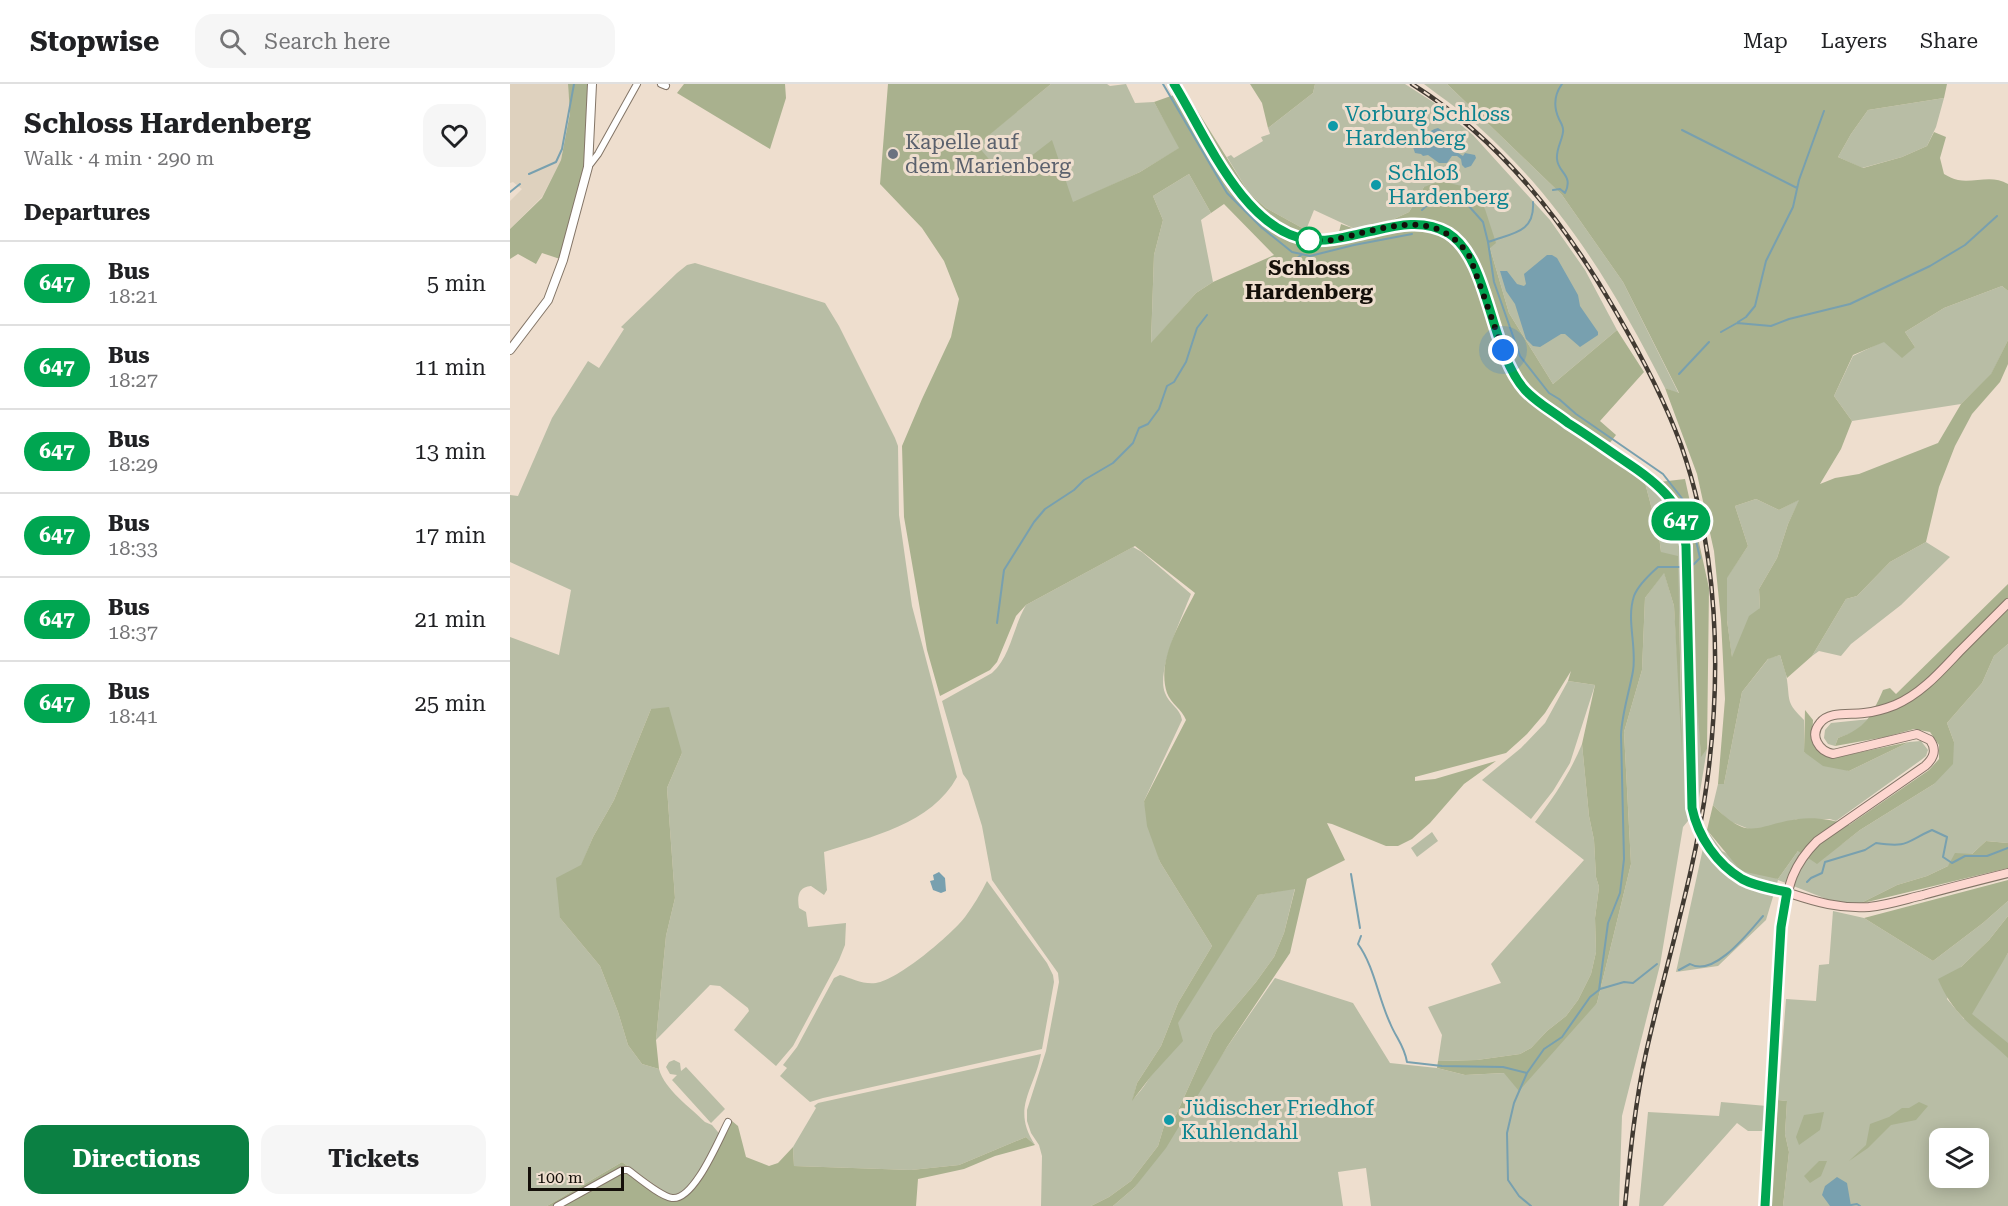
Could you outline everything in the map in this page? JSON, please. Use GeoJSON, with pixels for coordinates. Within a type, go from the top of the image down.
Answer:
{"type":"FeatureCollection","features":[{"type":"Feature","properties":{"kind":"main road"},"geometry":{"type":"LineString","coordinates":[[1174,84],[1238,192],[1270,222],[1301,237],[1329,240],[1401,224],[1431,226],[1448,233],[1463,246],[1470,257],[1503,350],[1517,380],[1536,400],[1646,476],[1672,502],[1684,531],[1688,571],[1692,808],[1701,836],[1721,862],[1743,879],[1812,902],[1835,907],[1873,907],[2008,873]]}},
{"type":"Feature","properties":{"kind":"main road"},"geometry":{"type":"LineString","coordinates":[[1765,1206],[1781,927],[1787,892],[1798,863],[1817,841],[1925,766],[1933,757],[1934,752],[1930,740],[1917,734],[1833,754],[1817,743],[1816,729],[1829,716],[1866,713],[1886,708],[1915,694],[2008,603]]}},
{"type":"Feature","properties":{"kind":"street"},"geometry":{"type":"LineString","coordinates":[[510,350],[548,300],[563,260],[588,167],[592,84]]}},
{"type":"Feature","properties":{"kind":"street"},"geometry":{"type":"LineString","coordinates":[[588,167],[598,154],[637,84]]}},
{"type":"Feature","properties":{"kind":"street"},"geometry":{"type":"LineString","coordinates":[[557,1206],[622,1170],[628,1170],[665,1196],[676,1198],[684,1195],[704,1169],[728,1122]]}},
{"type":"Feature","properties":{"kind":"shaded area"},"geometry":{"type":"Polygon","coordinates":[[[510,84],[568,84],[570,112],[561,160],[542,197],[510,229],[510,201],[522,189],[513,182],[510,183],[510,84]]]}},
{"type":"Feature","properties":{"kind":"green space"},"geometry":{"type":"Polygon","coordinates":[[[568,84],[590,84],[586,156],[563,260],[542,253],[536,264],[518,254],[510,259],[510,229],[542,198],[561,160],[570,113],[568,84]]]}},
{"type":"Feature","properties":{"kind":"green space"},"geometry":{"type":"Polygon","coordinates":[[[684,84],[785,84],[786,98],[770,149],[677,93],[684,84]]]}},
{"type":"Feature","properties":{"kind":"green space"},"geometry":{"type":"Polygon","coordinates":[[[888,84],[1051,84],[977,145],[1004,177],[1052,140],[1073,202],[1140,172],[1179,148],[1154,102],[1185,91],[1249,193],[1266,208],[1306,230],[1330,235],[1339,232],[1341,224],[1355,229],[1394,219],[1409,212],[1424,187],[1440,181],[1462,186],[1477,195],[1484,206],[1496,243],[1490,248],[1509,313],[1553,384],[1617,330],[1644,372],[1600,421],[1616,435],[1602,453],[1644,479],[1661,552],[1678,556],[1682,755],[1674,606],[1664,573],[1645,598],[1642,670],[1624,732],[1631,864],[1597,1003],[1519,1091],[1504,1073],[1465,1075],[1437,1068],[1438,1061],[1477,1060],[1520,1054],[1531,1048],[1566,1016],[1578,1000],[1591,974],[1596,952],[1595,918],[1599,887],[1582,744],[1595,685],[1568,681],[1571,671],[1545,713],[1506,753],[1415,777],[1415,781],[1435,779],[1496,761],[1464,784],[1430,823],[1412,839],[1398,846],[1386,846],[1327,823],[1345,860],[1307,879],[1290,953],[1227,1047],[1166,1148],[1134,1188],[1113,1206],[1091,1206],[1109,1197],[1131,1181],[1158,1146],[1164,1126],[1176,1115],[1213,1033],[1274,957],[1284,933],[1295,889],[1258,895],[1178,1023],[1183,1041],[1132,1101],[1137,1083],[1161,1046],[1178,1003],[1212,946],[1160,862],[1147,826],[1144,801],[1186,720],[1167,693],[1164,681],[1167,655],[1195,593],[1135,546],[1026,605],[1016,616],[997,662],[990,670],[940,696],[927,650],[904,517],[902,446],[951,337],[959,299],[944,261],[922,228],[880,184],[888,84]],[[1189,174],[1153,196],[1163,220],[1154,255],[1151,343],[1196,293],[1213,282],[1274,255],[1224,204],[1211,213],[1189,174]]]}},
{"type":"Feature","properties":{"kind":"green space"},"geometry":{"type":"Polygon","coordinates":[[[1051,84],[1107,84],[1110,86],[1126,84],[1135,103],[1154,102],[1180,148],[1140,172],[1073,203],[1003,177],[976,145],[1051,84]]]}},
{"type":"Feature","properties":{"kind":"green space"},"geometry":{"type":"Polygon","coordinates":[[[1250,84],[1315,84],[1313,93],[1268,128],[1262,103],[1250,84]]]}},
{"type":"Feature","properties":{"kind":"green space"},"geometry":{"type":"Polygon","coordinates":[[[1315,84],[1405,84],[1433,102],[1473,135],[1550,220],[1585,270],[1617,330],[1553,384],[1509,313],[1490,248],[1484,206],[1477,195],[1462,186],[1424,187],[1409,212],[1394,219],[1355,229],[1314,210],[1306,230],[1266,208],[1249,193],[1227,157],[1231,155],[1234,158],[1263,141],[1261,137],[1270,134],[1268,128],[1313,93],[1315,84]]]}},
{"type":"Feature","properties":{"kind":"green space"},"geometry":{"type":"Polygon","coordinates":[[[1424,84],[1447,84],[1562,195],[1623,282],[1679,394],[1665,388],[1607,283],[1563,218],[1538,187],[1461,111],[1424,84]]]}},
{"type":"Feature","properties":{"kind":"green space"},"geometry":{"type":"Polygon","coordinates":[[[1447,84],[1947,84],[1944,98],[1868,110],[1838,157],[1863,168],[1902,157],[1927,146],[1934,132],[1946,137],[1940,158],[1944,174],[1964,181],[1990,179],[2008,184],[2008,291],[2002,286],[1944,308],[1905,332],[1915,347],[1902,358],[1884,342],[1853,355],[1834,396],[1852,421],[1841,449],[1820,484],[1835,478],[1859,474],[1938,443],[1961,404],[1991,374],[2008,340],[2008,364],[2000,382],[1972,414],[1955,446],[1939,487],[1926,542],[1890,562],[1857,596],[1846,599],[1812,656],[1787,678],[1780,655],[1768,659],[1742,692],[1724,784],[1718,784],[1725,699],[1721,620],[1714,551],[1697,474],[1665,388],[1679,393],[1623,282],[1562,195],[1447,84]],[[1756,499],[1735,506],[1748,546],[1727,578],[1727,620],[1732,657],[1749,616],[1760,608],[1759,589],[1777,558],[1799,500],[1779,510],[1756,499]]]}},
{"type":"Feature","properties":{"kind":"green space"},"geometry":{"type":"Polygon","coordinates":[[[1944,98],[1936,127],[1927,146],[1902,157],[1862,168],[1838,157],[1868,110],[1944,98]]]}},
{"type":"Feature","properties":{"kind":"green space"},"geometry":{"type":"Polygon","coordinates":[[[1189,174],[1211,213],[1201,220],[1213,282],[1196,293],[1151,344],[1154,255],[1163,220],[1153,196],[1189,174]]]}},
{"type":"Feature","properties":{"kind":"green space"},"geometry":{"type":"Polygon","coordinates":[[[695,263],[825,303],[839,326],[898,446],[899,515],[912,606],[957,777],[946,793],[916,817],[880,834],[824,852],[827,890],[824,895],[811,886],[803,888],[798,896],[799,908],[806,912],[808,927],[846,923],[845,945],[793,1046],[776,1066],[734,1030],[749,1011],[720,986],[710,985],[656,1040],[666,936],[675,898],[667,788],[682,753],[651,709],[614,800],[593,837],[560,918],[600,966],[628,1045],[642,1064],[659,1069],[672,1091],[705,1122],[712,1125],[723,1138],[688,1195],[668,1194],[622,1162],[547,1206],[510,1206],[510,637],[559,655],[571,590],[510,562],[510,495],[518,496],[552,418],[588,361],[599,368],[624,329],[621,327],[677,273],[687,265],[695,263]]]}},
{"type":"Feature","properties":{"kind":"green space"},"geometry":{"type":"Polygon","coordinates":[[[2002,286],[2008,291],[2008,340],[1991,375],[1961,404],[1852,421],[1834,396],[1853,356],[1884,341],[1915,347],[1905,332],[1944,308],[2002,286]]]}},
{"type":"Feature","properties":{"kind":"green space"},"geometry":{"type":"Polygon","coordinates":[[[1644,479],[1659,482],[1688,531],[1701,756],[1707,749],[1697,810],[1683,827],[1660,965],[1622,1116],[1619,1206],[1371,1206],[1366,1168],[1338,1172],[1343,1206],[1113,1206],[1134,1188],[1275,978],[1353,1003],[1390,1063],[1437,1068],[1465,1075],[1505,1073],[1597,1003],[1631,864],[1624,732],[1642,670],[1645,598],[1664,572],[1674,606],[1682,730],[1679,610],[1661,552],[1644,479]]]}},
{"type":"Feature","properties":{"kind":"green space"},"geometry":{"type":"Polygon","coordinates":[[[1685,479],[1709,588],[1707,749],[1701,757],[1688,531],[1659,482],[1685,479]]]}},
{"type":"Feature","properties":{"kind":"green space"},"geometry":{"type":"Polygon","coordinates":[[[1756,499],[1779,510],[1800,499],[1788,524],[1777,558],[1759,589],[1760,608],[1732,658],[1727,620],[1727,577],[1748,546],[1735,506],[1756,499]]]}},
{"type":"Feature","properties":{"kind":"green space"},"geometry":{"type":"Polygon","coordinates":[[[1926,542],[1950,557],[1901,605],[1851,644],[1841,656],[1819,651],[1812,656],[1846,599],[1857,596],[1890,562],[1926,542]]]}},
{"type":"Feature","properties":{"kind":"green space"},"geometry":{"type":"Polygon","coordinates":[[[1133,547],[1191,594],[1171,644],[1163,683],[1165,693],[1182,720],[1144,801],[1160,862],[1212,946],[1178,1003],[1161,1046],[1137,1083],[1133,1099],[1147,1082],[1206,975],[1258,895],[1295,888],[1284,933],[1274,957],[1213,1033],[1176,1115],[1164,1126],[1158,1146],[1131,1181],[1109,1197],[1091,1206],[1041,1206],[1042,1156],[1027,1121],[1027,1110],[1046,1051],[1059,982],[1058,973],[992,880],[982,826],[968,781],[963,774],[942,701],[992,673],[1008,650],[1026,605],[1133,547]]]}},
{"type":"Feature","properties":{"kind":"green space"},"geometry":{"type":"Polygon","coordinates":[[[2008,584],[2008,644],[1994,656],[1982,683],[1947,723],[1954,742],[1953,764],[1934,784],[1860,830],[1817,864],[1798,851],[1778,879],[1741,871],[1707,830],[1713,805],[1726,817],[1745,828],[1762,827],[1805,818],[1824,819],[1849,825],[1929,770],[1939,759],[1939,745],[1930,732],[1914,729],[1835,746],[1838,738],[1861,726],[1875,707],[1883,690],[1890,688],[1896,694],[2008,584]]]}},
{"type":"Feature","properties":{"kind":"green space"},"geometry":{"type":"Polygon","coordinates":[[[2008,644],[2008,843],[1986,841],[1972,854],[1948,866],[1927,876],[1897,885],[1859,904],[1829,900],[1778,880],[1766,920],[1718,966],[1676,972],[1707,830],[1722,851],[1778,879],[1798,851],[1842,844],[1860,830],[1934,784],[1954,742],[1947,723],[1982,683],[1994,656],[2008,644]]]}},
{"type":"Feature","properties":{"kind":"green space"},"geometry":{"type":"Polygon","coordinates":[[[1780,655],[1790,702],[1804,720],[1804,752],[1849,771],[1909,742],[1921,741],[1928,750],[1926,756],[1921,760],[1836,821],[1798,819],[1754,831],[1729,821],[1713,805],[1718,784],[1724,784],[1742,692],[1769,658],[1780,655]]]}},
{"type":"Feature","properties":{"kind":"green space"},"geometry":{"type":"Polygon","coordinates":[[[1568,681],[1595,685],[1570,763],[1553,791],[1531,819],[1482,780],[1521,748],[1545,723],[1568,681]]]}},
{"type":"Feature","properties":{"kind":"green space"},"geometry":{"type":"Polygon","coordinates":[[[669,707],[682,753],[667,788],[675,898],[666,936],[656,1040],[659,1069],[642,1064],[628,1045],[600,966],[560,918],[556,878],[581,865],[593,837],[614,800],[651,709],[669,707]]]}},
{"type":"Feature","properties":{"kind":"green space"},"geometry":{"type":"Polygon","coordinates":[[[1805,710],[1813,720],[1812,740],[1833,758],[1909,742],[1849,771],[1823,766],[1804,752],[1805,710]]]}},
{"type":"Feature","properties":{"kind":"green space"},"geometry":{"type":"Polygon","coordinates":[[[1870,719],[1854,732],[1838,738],[1835,746],[1828,744],[1824,738],[1825,730],[1831,723],[1870,719]]]}},
{"type":"Feature","properties":{"kind":"green space"},"geometry":{"type":"Polygon","coordinates":[[[1582,744],[1599,887],[1595,918],[1596,952],[1591,974],[1578,1000],[1566,1016],[1531,1048],[1520,1054],[1477,1060],[1438,1061],[1442,1035],[1428,1007],[1501,983],[1491,964],[1584,860],[1535,822],[1561,784],[1582,744]]]}},
{"type":"Feature","properties":{"kind":"green space"},"geometry":{"type":"Polygon","coordinates":[[[1432,832],[1438,841],[1417,857],[1411,848],[1432,832]]]}},
{"type":"Feature","properties":{"kind":"green space"},"geometry":{"type":"Polygon","coordinates":[[[1986,841],[2008,843],[2008,868],[1859,904],[1897,885],[1927,876],[1948,866],[1955,853],[1972,854],[1986,841]]]}},
{"type":"Feature","properties":{"kind":"green space"},"geometry":{"type":"Polygon","coordinates":[[[2008,880],[2008,901],[1933,961],[1864,918],[2008,880]]]}},
{"type":"Feature","properties":{"kind":"green space"},"geometry":{"type":"Polygon","coordinates":[[[987,881],[1047,963],[1053,975],[1054,982],[1042,1049],[810,1102],[780,1076],[787,1068],[783,1065],[797,1047],[834,978],[840,975],[862,982],[876,983],[910,966],[958,925],[980,895],[987,881]]]}},
{"type":"Feature","properties":{"kind":"green space"},"geometry":{"type":"Polygon","coordinates":[[[2008,901],[2008,916],[1989,940],[1961,967],[1947,999],[1964,1019],[2008,953],[2008,1206],[1783,1206],[1789,1152],[1785,1134],[1787,1101],[1778,1100],[1786,999],[1816,1001],[1819,965],[1829,964],[1833,911],[1864,918],[1933,961],[2008,901]]]}},
{"type":"Feature","properties":{"kind":"green space"},"geometry":{"type":"Polygon","coordinates":[[[2008,916],[2008,953],[1972,1014],[2008,1043],[2008,1058],[1960,1014],[1944,992],[1938,979],[1961,967],[1989,940],[2008,916]]]}},
{"type":"Feature","properties":{"kind":"green space"},"geometry":{"type":"Polygon","coordinates":[[[1041,1054],[1026,1099],[1025,1110],[1028,1132],[1035,1145],[1026,1137],[959,1165],[911,1170],[794,1166],[793,1147],[816,1108],[814,1106],[818,1103],[1041,1054]]]}},
{"type":"Feature","properties":{"kind":"green space"},"geometry":{"type":"Polygon","coordinates":[[[674,1060],[680,1063],[681,1071],[686,1067],[725,1109],[711,1123],[672,1080],[677,1075],[670,1074],[666,1067],[674,1060]]]}},
{"type":"Feature","properties":{"kind":"green space"},"geometry":{"type":"Polygon","coordinates":[[[1778,1100],[1787,1101],[1785,1134],[1789,1152],[1783,1206],[1770,1206],[1778,1100]]]}},
{"type":"Feature","properties":{"kind":"green space"},"geometry":{"type":"Polygon","coordinates":[[[1721,1102],[1767,1106],[1765,1131],[1748,1131],[1737,1123],[1663,1206],[1639,1206],[1648,1112],[1719,1116],[1721,1102]]]}},
{"type":"Feature","properties":{"kind":"green space"},"geometry":{"type":"Polygon","coordinates":[[[1919,1102],[1928,1106],[1916,1120],[1891,1125],[1868,1148],[1849,1161],[1866,1145],[1870,1124],[1919,1102]]]}},
{"type":"Feature","properties":{"kind":"green space"},"geometry":{"type":"Polygon","coordinates":[[[1824,1112],[1820,1130],[1799,1145],[1796,1137],[1804,1115],[1824,1112]]]}},
{"type":"Feature","properties":{"kind":"green space"},"geometry":{"type":"Polygon","coordinates":[[[732,1121],[738,1126],[746,1157],[769,1166],[778,1163],[793,1147],[794,1166],[911,1170],[959,1165],[1026,1137],[1035,1145],[995,1156],[964,1169],[918,1179],[916,1206],[547,1206],[622,1162],[668,1194],[688,1195],[732,1121]]]}},
{"type":"Feature","properties":{"kind":"green space"},"geometry":{"type":"Polygon","coordinates":[[[1819,1161],[1827,1161],[1821,1176],[1810,1183],[1804,1176],[1819,1161]]]}},
{"type":"Feature","properties":{"kind":"water"},"geometry":{"type":"Polygon","coordinates":[[[1438,128],[1461,142],[1458,145],[1458,153],[1463,156],[1465,153],[1475,155],[1476,158],[1471,166],[1465,168],[1457,156],[1452,156],[1447,163],[1439,163],[1428,155],[1415,153],[1413,147],[1418,141],[1438,128]]]}},
{"type":"Feature","properties":{"kind":"water"},"geometry":{"type":"Polygon","coordinates":[[[1547,255],[1557,258],[1578,295],[1580,306],[1598,332],[1598,335],[1580,347],[1565,334],[1561,334],[1540,347],[1533,346],[1526,339],[1515,304],[1506,291],[1500,271],[1507,271],[1517,284],[1524,286],[1526,284],[1524,274],[1547,255]]]}},
{"type":"Feature","properties":{"kind":"water"},"geometry":{"type":"Polygon","coordinates":[[[939,872],[945,878],[946,891],[941,893],[933,890],[930,881],[934,880],[933,875],[939,872]]]}},
{"type":"Feature","properties":{"kind":"water"},"geometry":{"type":"Polygon","coordinates":[[[1837,1177],[1847,1183],[1851,1206],[1830,1206],[1822,1195],[1825,1186],[1837,1177]]]}},
{"type":"Feature","properties":{"kind":"waterway"},"geometry":{"type":"LineString","coordinates":[[529,174],[556,162],[562,149],[574,84]]}},
{"type":"Feature","properties":{"kind":"waterway"},"geometry":{"type":"LineString","coordinates":[[1163,84],[1227,193],[1261,227],[1292,252],[1310,256],[1412,234]]}},
{"type":"Feature","properties":{"kind":"waterway"},"geometry":{"type":"LineString","coordinates":[[1553,190],[1560,189],[1565,193],[1568,182],[1557,159],[1563,130],[1555,101],[1562,84]]}},
{"type":"Feature","properties":{"kind":"waterway"},"geometry":{"type":"LineString","coordinates":[[1738,322],[1746,317],[1755,306],[1766,261],[1793,207],[1799,180],[1824,111]]}},
{"type":"Feature","properties":{"kind":"waterway"},"geometry":{"type":"LineString","coordinates":[[1682,130],[1797,188]]}},
{"type":"Feature","properties":{"kind":"waterway"},"geometry":{"type":"LineString","coordinates":[[510,192],[520,184]]}},
{"type":"Feature","properties":{"kind":"waterway"},"geometry":{"type":"LineString","coordinates":[[1422,210],[1439,198],[1459,195],[1483,222],[1494,282],[1520,356],[1549,393],[1663,474],[1688,506],[1700,558],[1689,566]]}},
{"type":"Feature","properties":{"kind":"waterway"},"geometry":{"type":"LineString","coordinates":[[1488,242],[1513,234],[1526,226],[1533,212],[1533,202]]}},
{"type":"Feature","properties":{"kind":"waterway"},"geometry":{"type":"LineString","coordinates":[[1721,332],[1737,323],[1771,326],[1789,319],[1850,304],[1930,266],[1965,245],[1997,216]]}},
{"type":"Feature","properties":{"kind":"waterway"},"geometry":{"type":"LineString","coordinates":[[1275,276],[1301,255]]}},
{"type":"Feature","properties":{"kind":"waterway"},"geometry":{"type":"LineString","coordinates":[[997,623],[1004,570],[1034,522],[1045,509],[1074,490],[1084,480],[1113,463],[1133,443],[1139,428],[1148,424],[1159,409],[1167,386],[1174,382],[1186,362],[1197,328],[1207,315]]}},
{"type":"Feature","properties":{"kind":"waterway"},"geometry":{"type":"LineString","coordinates":[[1679,374],[1709,342]]}},
{"type":"Feature","properties":{"kind":"waterway"},"geometry":{"type":"LineString","coordinates":[[1531,1206],[1519,1196],[1508,1180],[1507,1133],[1514,1103],[1527,1073],[1544,1049],[1562,1037],[1590,997],[1599,990],[1608,923],[1620,893],[1624,859],[1621,735],[1634,662],[1631,624],[1634,596],[1638,588],[1658,567],[1683,567]]}},
{"type":"Feature","properties":{"kind":"waterway"},"geometry":{"type":"LineString","coordinates":[[1807,882],[1822,873],[1825,862],[1865,850],[1876,843],[1895,845],[1906,843],[1932,830],[1947,837],[1943,857],[1952,863],[1965,856],[1987,856],[2008,848]]}},
{"type":"Feature","properties":{"kind":"waterway"},"geometry":{"type":"LineString","coordinates":[[1351,874],[1360,928]]}},
{"type":"Feature","properties":{"kind":"waterway"},"geometry":{"type":"LineString","coordinates":[[1679,970],[1690,964],[1699,967],[1710,965],[1720,959],[1740,942],[1763,916]]}},
{"type":"Feature","properties":{"kind":"waterway"},"geometry":{"type":"LineString","coordinates":[[1361,936],[1358,944],[1368,962],[1407,1062],[1442,1066],[1503,1067],[1527,1073]]}},
{"type":"Feature","properties":{"kind":"waterway"},"geometry":{"type":"LineString","coordinates":[[1600,989],[1624,982],[1633,983],[1657,964]]}},
{"type":"Feature","properties":{"kind":"waterway"},"geometry":{"type":"LineString","coordinates":[[1851,1205],[1860,1206]]}},
{"type":"Feature","properties":{"kind":"railway"},"geometry":{"type":"LineString","coordinates":[[1412,84],[1444,106],[1502,157],[1553,216],[1575,247],[1625,328],[1660,394],[1681,445],[1703,527],[1714,612],[1712,740],[1702,816],[1688,884],[1642,1072],[1625,1206]]}},
{"type":"Feature","properties":{"kind":"bus line","name":"647"},"geometry":{"type":"LineString","coordinates":[[1174,84],[1238,192],[1253,208],[1285,231],[1309,240],[1329,240],[1401,224],[1431,226],[1448,233],[1463,246],[1470,257],[1503,350],[1517,380],[1536,400],[1646,476],[1672,502],[1684,531],[1688,571],[1694,820],[1701,836],[1721,862],[1743,879],[1787,892],[1781,927],[1765,1206]]}},
{"type":"Feature","properties":{"kind":"place","name":"Vorburg Schloss Hardenberg"},"geometry":{"type":"Point","coordinates":[1333,126]}},
{"type":"Feature","properties":{"kind":"place","name":"Kapelle auf dem Marienberg"},"geometry":{"type":"Point","coordinates":[893,154]}},
{"type":"Feature","properties":{"kind":"place","name":"Schloß Hardenberg"},"geometry":{"type":"Point","coordinates":[1376,185]}},
{"type":"Feature","properties":{"kind":"place","name":"Schloss Hardenberg"},"geometry":{"type":"Point","coordinates":[1309,240]}},
{"type":"Feature","properties":{"kind":"place","name":"Jüdischer Friedhof Kuhlendahl"},"geometry":{"type":"Point","coordinates":[1169,1120]}},
{"type":"Feature","properties":{"kind":"route"},"geometry":{"type":"LineString","coordinates":[[1309,240],[1329,240],[1401,224],[1431,226],[1448,233],[1463,246],[1470,257],[1503,350]]}}]}
